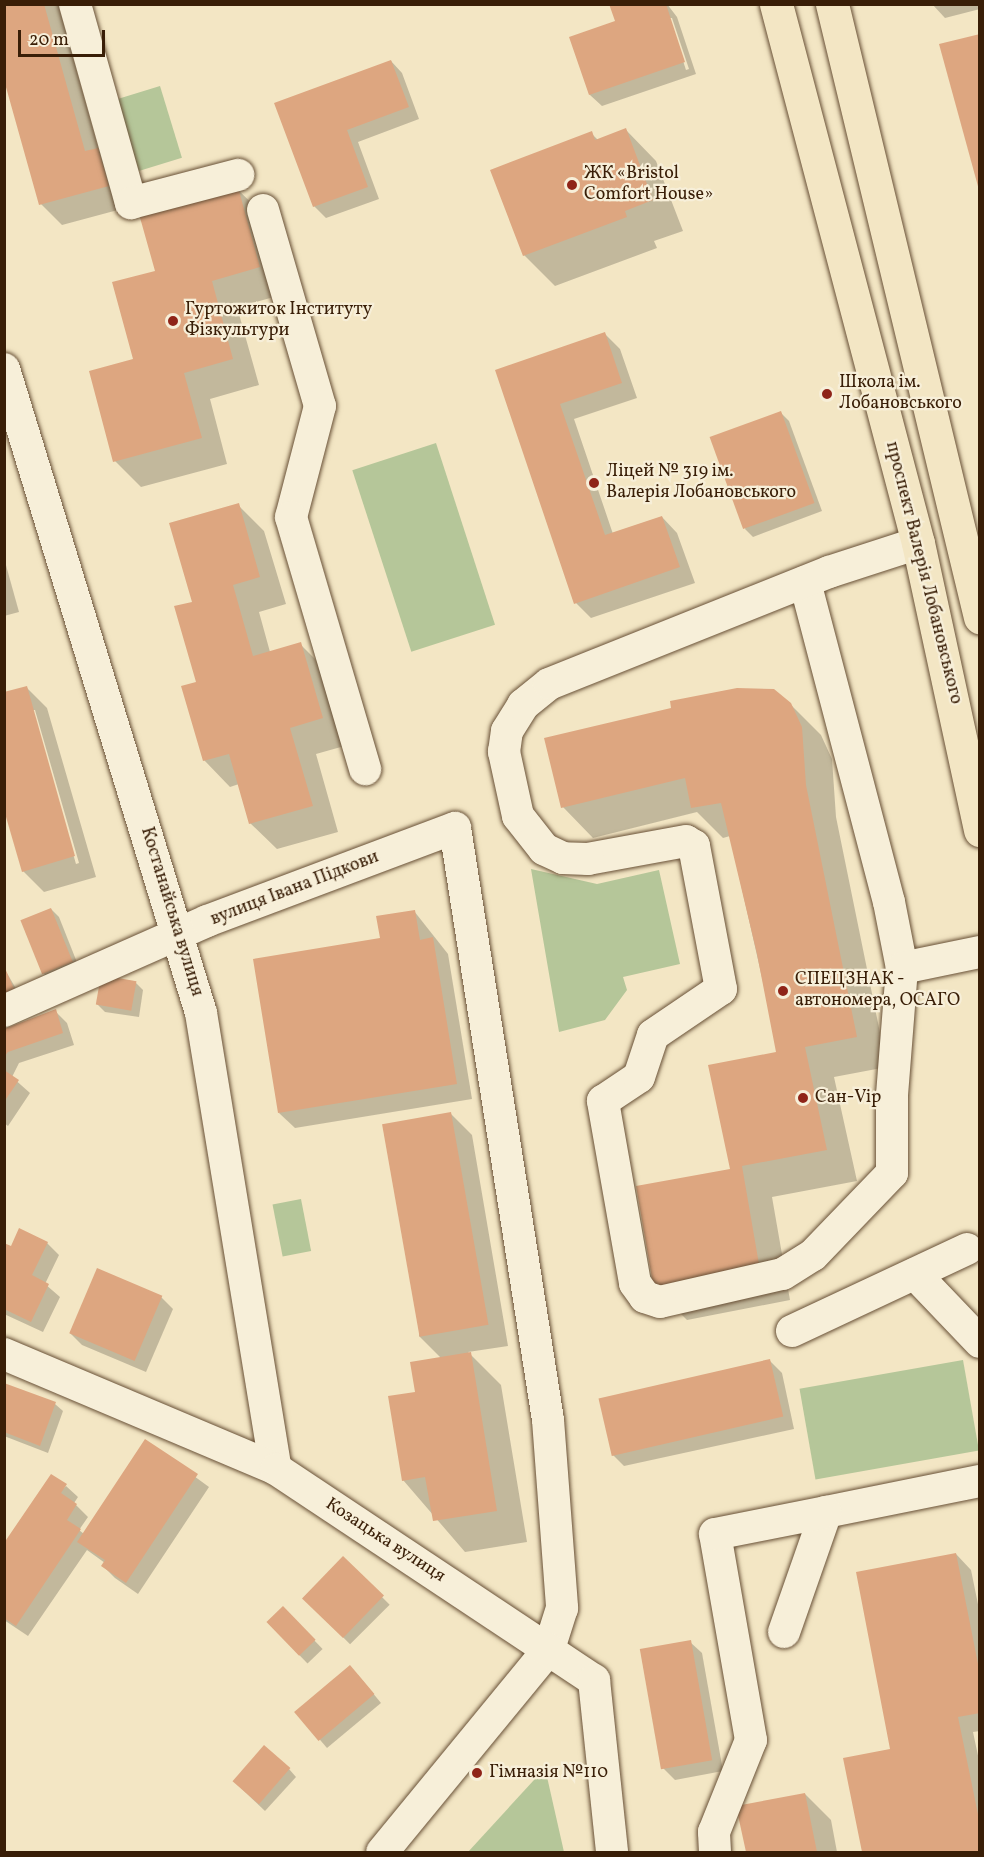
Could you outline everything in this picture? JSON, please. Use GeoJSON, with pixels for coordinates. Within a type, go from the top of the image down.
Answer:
{"type":"FeatureCollection","features":[{"type":"Feature","properties":{"kind":"main road","name":"проспект Валерія Лобановського"},"geometry":{"type":"LineString","coordinates":[[776,4],[918,543],[959,722],[980,830]]}},
{"type":"Feature","properties":{"kind":"main road"},"geometry":{"type":"LineString","coordinates":[[832,4],[980,617]]}},
{"type":"Feature","properties":{"kind":"street"},"geometry":{"type":"LineString","coordinates":[[75,4],[131,202],[238,175]]}},
{"type":"Feature","properties":{"kind":"street"},"geometry":{"type":"LineString","coordinates":[[262,210],[320,406],[291,517],[365,769]]}},
{"type":"Feature","properties":{"kind":"street","name":"Костанайська вулиця"},"geometry":{"type":"LineString","coordinates":[[4,369],[201,1013],[276,1469]]}},
{"type":"Feature","properties":{"kind":"street"},"geometry":{"type":"LineString","coordinates":[[805,582],[889,902],[902,968],[892,1095],[892,1173],[813,1255],[782,1274],[660,1302],[645,1297],[635,1283],[603,1101],[639,1077],[653,1035],[722,989],[694,846],[686,841],[588,859],[563,858],[544,849],[518,816],[504,752],[507,731],[523,705],[549,684],[805,582],[892,549],[918,543]]}},
{"type":"Feature","properties":{"kind":"street","name":"вулиця Івана Підкови"},"geometry":{"type":"LineString","coordinates":[[4,1011],[178,933],[455,828],[548,1420],[562,1608],[549,1649]]}},
{"type":"Feature","properties":{"kind":"street"},"geometry":{"type":"LineString","coordinates":[[902,968],[980,952]]}},
{"type":"Feature","properties":{"kind":"street"},"geometry":{"type":"LineString","coordinates":[[792,1331],[967,1250]]}},
{"type":"Feature","properties":{"kind":"street"},"geometry":{"type":"LineString","coordinates":[[915,1274],[980,1342]]}},
{"type":"Feature","properties":{"kind":"street","name":"Козацька вулиця"},"geometry":{"type":"LineString","coordinates":[[4,1354],[276,1469],[594,1680],[612,1852]]}},
{"type":"Feature","properties":{"kind":"street"},"geometry":{"type":"LineString","coordinates":[[715,1852],[714,1832],[751,1740],[715,1534],[980,1480]]}},
{"type":"Feature","properties":{"kind":"street"},"geometry":{"type":"LineString","coordinates":[[784,1632],[826,1512]]}},
{"type":"Feature","properties":{"kind":"street"},"geometry":{"type":"LineString","coordinates":[[382,1852],[549,1649]]}},
{"type":"Feature","properties":{"kind":"green space"},"geometry":{"type":"Polygon","coordinates":[[[160,86],[182,158],[139,171],[117,99],[160,86]]]}},
{"type":"Feature","properties":{"kind":"green space"},"geometry":{"type":"Polygon","coordinates":[[[436,443],[495,625],[411,652],[352,470],[436,443]]]}},
{"type":"Feature","properties":{"kind":"green space"},"geometry":{"type":"Polygon","coordinates":[[[531,869],[597,884],[659,870],[680,964],[623,977],[627,990],[605,1020],[559,1032],[531,869]]]}},
{"type":"Feature","properties":{"kind":"green space"},"geometry":{"type":"Polygon","coordinates":[[[301,1199],[311,1251],[283,1257],[273,1205],[301,1199]]]}},
{"type":"Feature","properties":{"kind":"green space"},"geometry":{"type":"Polygon","coordinates":[[[963,1360],[979,1451],[815,1479],[800,1389],[963,1360]]]}},
{"type":"Feature","properties":{"kind":"green space"},"geometry":{"type":"Polygon","coordinates":[[[545,1768],[564,1852],[468,1852],[545,1768]]]}},
{"type":"Feature","properties":{"kind":"building"},"geometry":{"type":"Polygon","coordinates":[[[4,4],[44,4],[85,151],[98,148],[109,186],[39,205],[4,80],[4,4]]]}},
{"type":"Feature","properties":{"kind":"building"},"geometry":{"type":"Polygon","coordinates":[[[609,4],[666,4],[685,62],[589,95],[569,37],[615,21],[609,4]]]}},
{"type":"Feature","properties":{"kind":"building"},"geometry":{"type":"Polygon","coordinates":[[[980,34],[980,190],[979,190],[939,44],[980,34]]]}},
{"type":"Feature","properties":{"kind":"building"},"geometry":{"type":"Polygon","coordinates":[[[391,60],[409,107],[347,130],[368,187],[313,207],[274,103],[391,60]]]}},
{"type":"Feature","properties":{"kind":"building","name":"ЖК «Bristol Comfort House»"},"geometry":{"type":"Polygon","coordinates":[[[626,128],[653,200],[625,211],[627,217],[523,256],[490,170],[592,131],[595,140],[626,128]]]}},
{"type":"Feature","properties":{"kind":"building","name":"Гуртожиток Інституту Фізкультури"},"geometry":{"type":"Polygon","coordinates":[[[238,187],[260,267],[212,281],[233,359],[184,373],[202,438],[113,462],[89,371],[133,359],[112,282],[155,271],[139,214],[238,187]]]}},
{"type":"Feature","properties":{"kind":"building"},"geometry":{"type":"Polygon","coordinates":[[[605,332],[622,383],[560,404],[605,535],[662,516],[680,567],[574,604],[495,370],[605,332]]]}},
{"type":"Feature","properties":{"kind":"building"},"geometry":{"type":"Polygon","coordinates":[[[781,411],[815,503],[743,529],[710,437],[781,411]]]}},
{"type":"Feature","properties":{"kind":"building"},"geometry":{"type":"Polygon","coordinates":[[[239,503],[260,577],[233,585],[253,656],[301,642],[323,718],[290,728],[313,806],[249,824],[229,754],[203,761],[181,686],[196,682],[174,606],[192,602],[169,523],[239,503]]]}},
{"type":"Feature","properties":{"kind":"building"},"geometry":{"type":"Polygon","coordinates":[[[27,686],[75,856],[22,872],[4,810],[4,692],[27,686]]]}},
{"type":"Feature","properties":{"kind":"building"},"geometry":{"type":"Polygon","coordinates":[[[737,688],[774,689],[791,703],[802,727],[806,785],[857,1037],[805,1047],[827,1150],[742,1166],[760,1270],[654,1290],[636,1186],[730,1169],[708,1065],[776,1052],[757,954],[721,803],[691,808],[685,778],[561,808],[544,738],[671,708],[670,701],[737,688]]]}},
{"type":"Feature","properties":{"kind":"building"},"geometry":{"type":"Polygon","coordinates":[[[51,908],[73,962],[42,974],[20,920],[51,908]]]}},
{"type":"Feature","properties":{"kind":"building"},"geometry":{"type":"Polygon","coordinates":[[[415,910],[420,940],[433,937],[457,1084],[278,1113],[253,959],[380,938],[376,916],[415,910]]]}},
{"type":"Feature","properties":{"kind":"building"},"geometry":{"type":"Polygon","coordinates":[[[4,966],[15,991],[4,996],[4,966]]]}},
{"type":"Feature","properties":{"kind":"building"},"geometry":{"type":"Polygon","coordinates":[[[101,975],[136,981],[131,1011],[96,1005],[101,975]]]}},
{"type":"Feature","properties":{"kind":"building"},"geometry":{"type":"Polygon","coordinates":[[[56,1009],[63,1033],[8,1052],[4,1057],[4,1029],[56,1009]]]}},
{"type":"Feature","properties":{"kind":"building"},"geometry":{"type":"Polygon","coordinates":[[[4,1070],[19,1080],[4,1102],[4,1070]]]}},
{"type":"Feature","properties":{"kind":"building"},"geometry":{"type":"Polygon","coordinates":[[[451,1112],[489,1325],[420,1337],[382,1124],[451,1112]]]}},
{"type":"Feature","properties":{"kind":"building"},"geometry":{"type":"Polygon","coordinates":[[[19,1228],[48,1242],[32,1275],[49,1284],[31,1322],[4,1309],[4,1243],[11,1246],[19,1228]]]}},
{"type":"Feature","properties":{"kind":"building"},"geometry":{"type":"Polygon","coordinates":[[[97,1268],[162,1296],[135,1361],[69,1333],[97,1268]]]}},
{"type":"Feature","properties":{"kind":"building"},"geometry":{"type":"Polygon","coordinates":[[[471,1352],[497,1511],[433,1521],[425,1477],[402,1481],[388,1396],[415,1392],[410,1362],[471,1352]]]}},
{"type":"Feature","properties":{"kind":"building"},"geometry":{"type":"Polygon","coordinates":[[[770,1359],[783,1416],[612,1456],[599,1399],[770,1359]]]}},
{"type":"Feature","properties":{"kind":"building"},"geometry":{"type":"Polygon","coordinates":[[[4,1383],[56,1402],[40,1446],[4,1432],[4,1383]]]}},
{"type":"Feature","properties":{"kind":"building"},"geometry":{"type":"Polygon","coordinates":[[[145,1439],[198,1474],[126,1583],[101,1566],[105,1560],[77,1542],[145,1439]]]}},
{"type":"Feature","properties":{"kind":"building"},"geometry":{"type":"Polygon","coordinates":[[[51,1474],[67,1484],[61,1493],[77,1504],[67,1520],[81,1529],[16,1626],[4,1618],[4,1543],[51,1474]]]}},
{"type":"Feature","properties":{"kind":"building"},"geometry":{"type":"Polygon","coordinates":[[[956,1553],[980,1674],[980,1713],[958,1717],[980,1824],[980,1852],[862,1852],[843,1758],[890,1749],[856,1572],[956,1553]]]}},
{"type":"Feature","properties":{"kind":"building"},"geometry":{"type":"Polygon","coordinates":[[[343,1556],[384,1596],[343,1638],[302,1598],[343,1556]]]}},
{"type":"Feature","properties":{"kind":"building"},"geometry":{"type":"Polygon","coordinates":[[[283,1606],[316,1640],[299,1656],[266,1622],[283,1606]]]}},
{"type":"Feature","properties":{"kind":"building"},"geometry":{"type":"Polygon","coordinates":[[[691,1640],[712,1760],[661,1769],[640,1649],[691,1640]]]}},
{"type":"Feature","properties":{"kind":"building"},"geometry":{"type":"Polygon","coordinates":[[[350,1665],[374,1694],[319,1741],[294,1712],[350,1665]]]}},
{"type":"Feature","properties":{"kind":"building"},"geometry":{"type":"Polygon","coordinates":[[[264,1745],[290,1768],[259,1804],[233,1781],[264,1745]]]}},
{"type":"Feature","properties":{"kind":"building"},"geometry":{"type":"Polygon","coordinates":[[[805,1793],[817,1852],[746,1852],[736,1806],[805,1793]]]}},
{"type":"Feature","properties":{"kind":"place","name":"ЖК «Bristol Comfort House»"},"geometry":{"type":"Point","coordinates":[572,185]}},
{"type":"Feature","properties":{"kind":"place","name":"Гуртожиток Інституту Фізкультури"},"geometry":{"type":"Point","coordinates":[173,321]}},
{"type":"Feature","properties":{"kind":"place","name":"Школа ім. Лобановського"},"geometry":{"type":"Point","coordinates":[827,394]}},
{"type":"Feature","properties":{"kind":"place","name":"Ліцей № 319 ім. Валерія Лобановського"},"geometry":{"type":"Point","coordinates":[594,483]}},
{"type":"Feature","properties":{"kind":"place","name":"СПЕЦЗНАК - автономера, ОСАГО"},"geometry":{"type":"Point","coordinates":[783,991]}},
{"type":"Feature","properties":{"kind":"place","name":"Сан-Vip"},"geometry":{"type":"Point","coordinates":[803,1098]}},
{"type":"Feature","properties":{"kind":"place","name":"Гімназія №110"},"geometry":{"type":"Point","coordinates":[477,1773]}}]}
